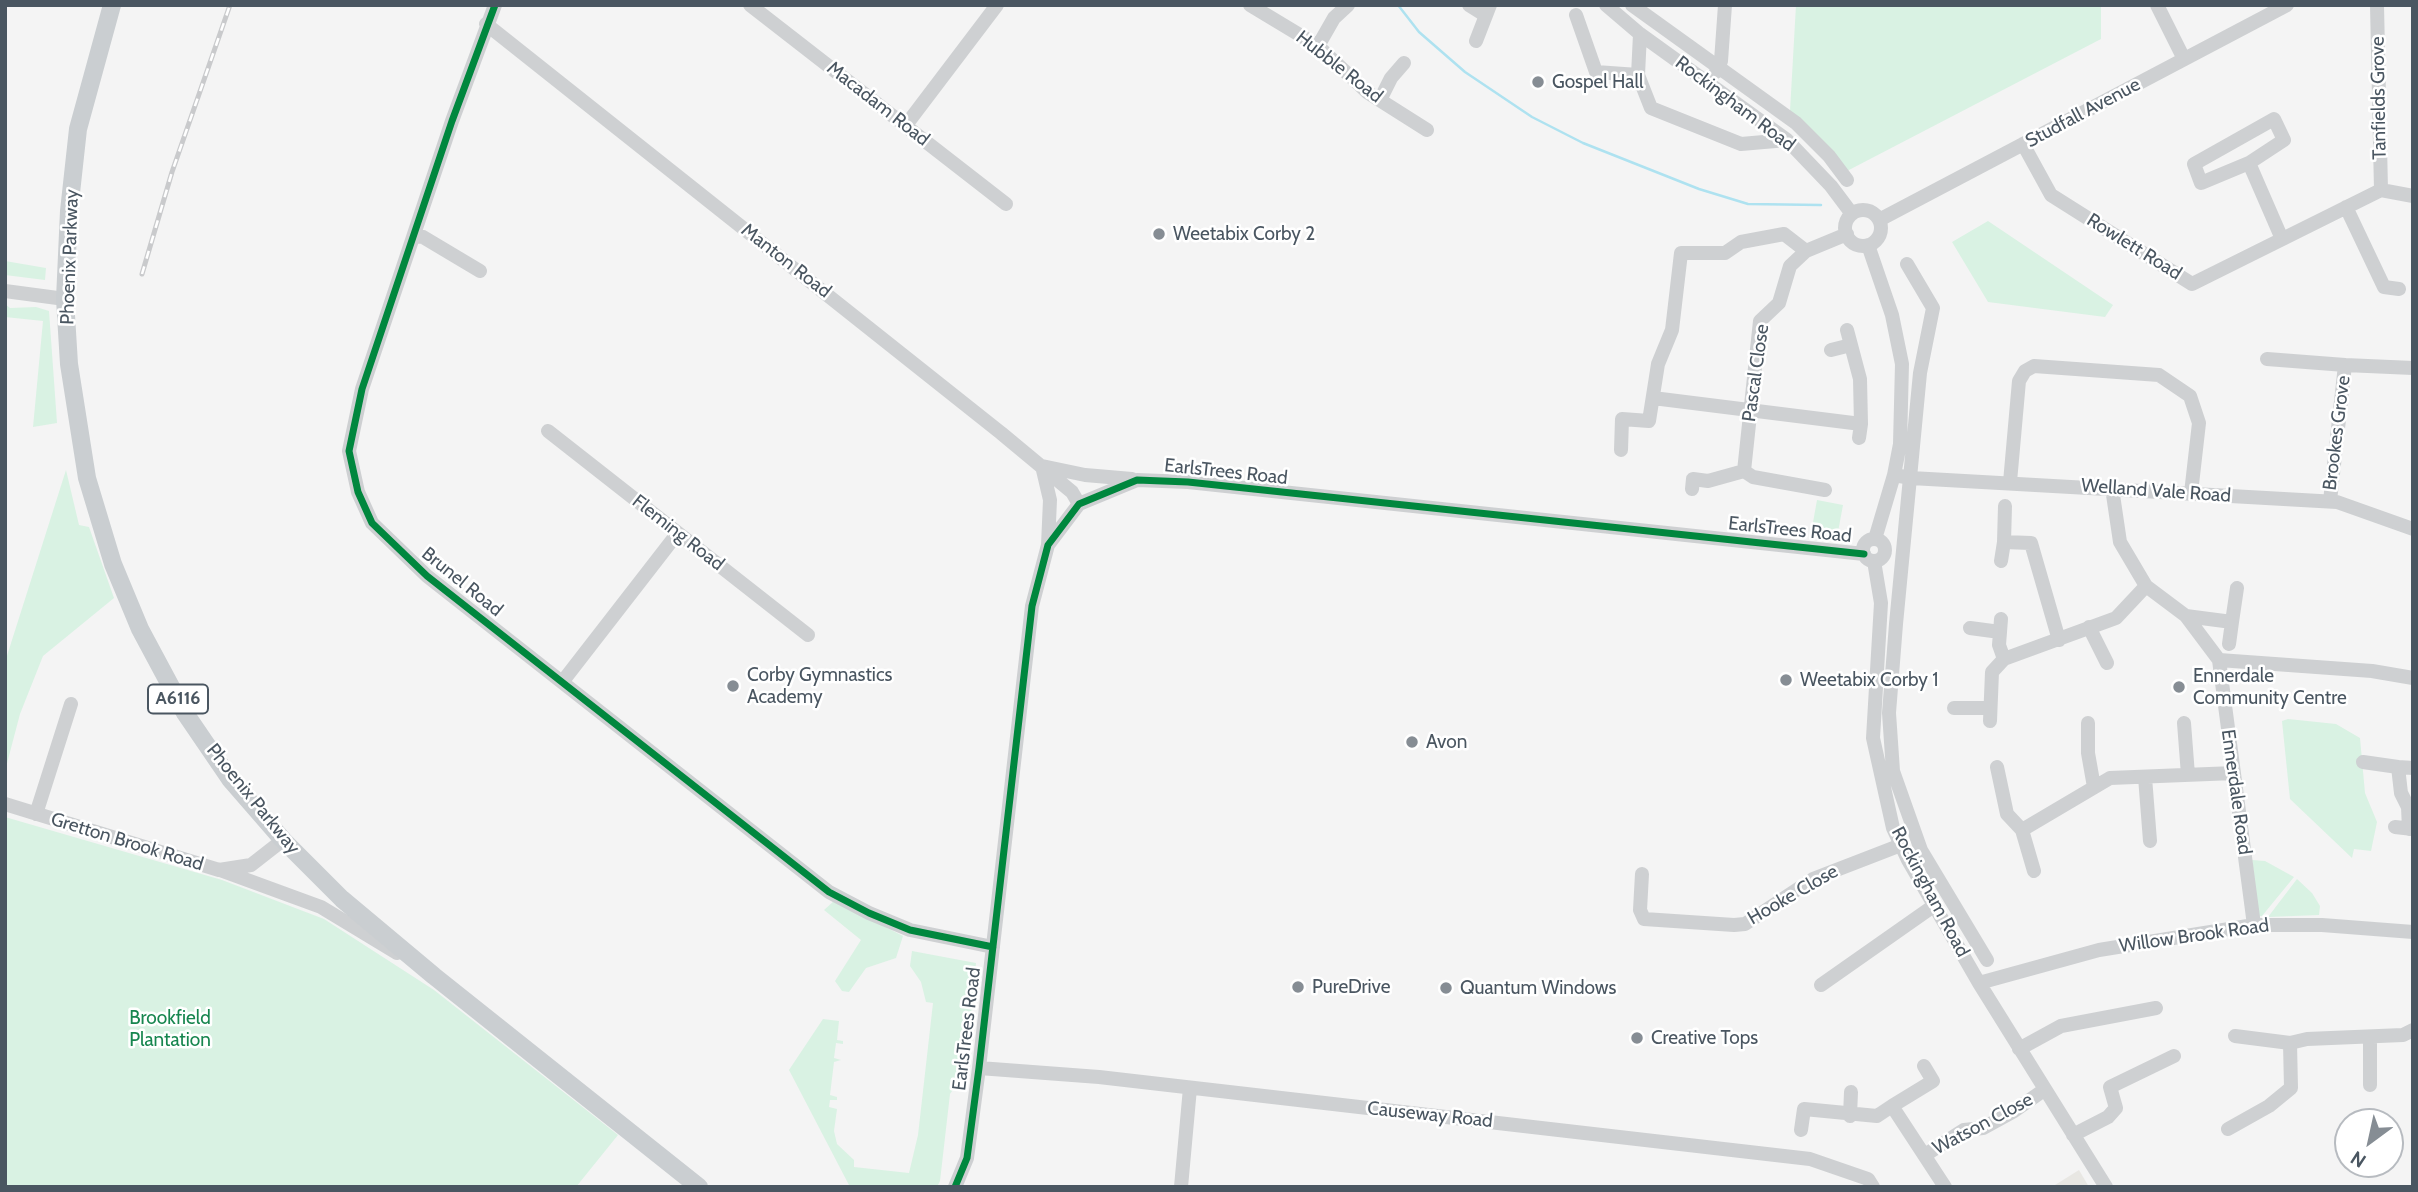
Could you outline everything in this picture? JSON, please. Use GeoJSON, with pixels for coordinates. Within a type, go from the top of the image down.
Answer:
{"type":"FeatureCollection","features":[{"type":"Feature","properties":{"kind":"main road","name":"Phoenix Parkway"},"geometry":{"type":"LineString","coordinates":[[112,5],[78,129],[69,211],[65,299],[78,434],[87,478],[113,564],[140,629],[185,713],[230,779],[283,840],[342,899],[434,976],[699,1187]]}},
{"type":"Feature","properties":{"kind":"street","name":"Brunel Road"},"geometry":{"type":"LineString","coordinates":[[495,5],[486,24],[362,388],[349,451],[358,492],[372,523],[415,565],[829,892],[910,930],[993,947]]}},
{"type":"Feature","properties":{"kind":"street","name":"Macadam Road"},"geometry":{"type":"LineString","coordinates":[[750,5],[1006,204]]}},
{"type":"Feature","properties":{"kind":"street"},"geometry":{"type":"LineString","coordinates":[[906,125],[997,5]]}},
{"type":"Feature","properties":{"kind":"street","name":"Hubble Road"},"geometry":{"type":"LineString","coordinates":[[1250,5],[1318,46],[1380,100],[1427,130]]}},
{"type":"Feature","properties":{"kind":"street"},"geometry":{"type":"LineString","coordinates":[[1318,46],[1334,18],[1348,5]]}},
{"type":"Feature","properties":{"kind":"street"},"geometry":{"type":"LineString","coordinates":[[1468,5],[1487,10],[1476,41]]}},
{"type":"Feature","properties":{"kind":"street","name":"Rockingham Road"},"geometry":{"type":"LineString","coordinates":[[1606,5],[1640,34],[1787,140],[1831,186],[1852,214]]}},
{"type":"Feature","properties":{"kind":"street"},"geometry":{"type":"LineString","coordinates":[[1632,5],[1796,123],[1829,156],[1847,180]]}},
{"type":"Feature","properties":{"kind":"street"},"geometry":{"type":"LineString","coordinates":[[1709,82],[1719,67],[1725,5]]}},
{"type":"Feature","properties":{"kind":"street"},"geometry":{"type":"LineString","coordinates":[[2157,5],[2184,60]]}},
{"type":"Feature","properties":{"kind":"street","name":"Studfall Avenue"},"geometry":{"type":"LineString","coordinates":[[1879,220],[2287,5]]}},
{"type":"Feature","properties":{"kind":"street","name":"Tanfields Grove"},"geometry":{"type":"LineString","coordinates":[[2377,5],[2381,190]]}},
{"type":"Feature","properties":{"kind":"street"},"geometry":{"type":"LineString","coordinates":[[1576,15],[1596,72],[1639,75]]}},
{"type":"Feature","properties":{"kind":"street","name":"Manton Road"},"geometry":{"type":"LineString","coordinates":[[486,24],[1042,466],[1072,492],[1079,504]]}},
{"type":"Feature","properties":{"kind":"street"},"geometry":{"type":"LineString","coordinates":[[1640,34],[1639,75],[1651,108],[1741,144],[1787,140]]}},
{"type":"Feature","properties":{"kind":"street"},"geometry":{"type":"LineString","coordinates":[[1380,100],[1391,78],[1404,63]]}},
{"type":"Feature","properties":{"kind":"street"},"geometry":{"type":"LineString","coordinates":[[2274,119],[2284,140],[2249,163],[2201,183],[2194,164],[2274,119]]}},
{"type":"Feature","properties":{"kind":"street","name":"Rowlett Road"},"geometry":{"type":"LineString","coordinates":[[2023,144],[2051,195],[2192,284],[2381,190]]}},
{"type":"Feature","properties":{"kind":"street"},"geometry":{"type":"LineString","coordinates":[[2249,163],[2282,239]]}},
{"type":"Feature","properties":{"kind":"street"},"geometry":{"type":"LineString","coordinates":[[2381,190],[2413,196]]}},
{"type":"Feature","properties":{"kind":"street"},"geometry":{"type":"LineString","coordinates":[[2346,207],[2384,286],[2399,289]]}},
{"type":"Feature","properties":{"kind":"street"},"geometry":{"type":"LineString","coordinates":[[1869,211],[1879,220],[1881,232],[1868,245],[1856,244],[1847,234],[1847,222],[1852,214],[1869,211]]}},
{"type":"Feature","properties":{"kind":"street"},"geometry":{"type":"LineString","coordinates":[[1621,450],[1622,419],[1649,421],[1658,364],[1671,330],[1681,253],[1725,253],[1741,242],[1784,234],[1805,251],[1847,234]]}},
{"type":"Feature","properties":{"kind":"street"},"geometry":{"type":"LineString","coordinates":[[415,236],[423,237],[480,271]]}},
{"type":"Feature","properties":{"kind":"street"},"geometry":{"type":"LineString","coordinates":[[1868,245],[1892,315],[1902,364],[1900,444],[1875,539],[1866,543],[1869,557]]}},
{"type":"Feature","properties":{"kind":"street","name":"Pascal Close"},"geometry":{"type":"LineString","coordinates":[[1744,471],[1760,321],[1779,303],[1790,266],[1805,251]]}},
{"type":"Feature","properties":{"kind":"street"},"geometry":{"type":"LineString","coordinates":[[1907,264],[1933,308],[1920,373],[1889,713],[1893,771],[1921,850],[1987,960]]}},
{"type":"Feature","properties":{"kind":"street"},"geometry":{"type":"LineString","coordinates":[[5,291],[65,299]]}},
{"type":"Feature","properties":{"kind":"street"},"geometry":{"type":"LineString","coordinates":[[1653,398],[1750,410],[1860,431],[1860,379],[1847,330]]}},
{"type":"Feature","properties":{"kind":"street"},"geometry":{"type":"LineString","coordinates":[[1831,350],[1851,345]]}},
{"type":"Feature","properties":{"kind":"street","name":"Brookes Grove"},"geometry":{"type":"LineString","coordinates":[[2276,356],[2345,365],[2409,363]]}},
{"type":"Feature","properties":{"kind":"street","name":"Brookes Grove"},"geometry":{"type":"LineString","coordinates":[[2330,502],[2345,365]]}},
{"type":"Feature","properties":{"kind":"street"},"geometry":{"type":"LineString","coordinates":[[2010,482],[2019,381],[2025,371],[2034,366],[2158,375],[2190,396],[2199,423],[2191,493]]}},
{"type":"Feature","properties":{"kind":"street","name":"Fleming Road"},"geometry":{"type":"LineString","coordinates":[[548,431],[808,635]]}},
{"type":"Feature","properties":{"kind":"street"},"geometry":{"type":"LineString","coordinates":[[1048,545],[1050,500],[1042,466],[1086,475],[1137,480]]}},
{"type":"Feature","properties":{"kind":"street"},"geometry":{"type":"LineString","coordinates":[[1694,479],[1708,481],[1744,471],[1753,477],[1825,490]]}},
{"type":"Feature","properties":{"kind":"street","name":"Welland Vale Road"},"geometry":{"type":"LineString","coordinates":[[1894,475],[2330,502],[2413,529]]}},
{"type":"Feature","properties":{"kind":"street","name":"EarlsTrees Road"},"geometry":{"type":"LineString","coordinates":[[955,1187],[967,1158],[979,1068],[1032,606],[1048,545],[1079,504],[1137,480],[1188,481],[1869,557]]}},
{"type":"Feature","properties":{"kind":"street","name":"Ennerdale Road"},"geometry":{"type":"LineString","coordinates":[[2112,488],[2120,542],[2146,586],[2186,617],[2219,660],[2253,925]]}},
{"type":"Feature","properties":{"kind":"street"},"geometry":{"type":"LineString","coordinates":[[2001,561],[2005,506]]}},
{"type":"Feature","properties":{"kind":"street"},"geometry":{"type":"LineString","coordinates":[[563,681],[677,534]]}},
{"type":"Feature","properties":{"kind":"street"},"geometry":{"type":"LineString","coordinates":[[2004,542],[2031,543],[2059,640]]}},
{"type":"Feature","properties":{"kind":"street","name":"Rockingham Road"},"geometry":{"type":"LineString","coordinates":[[1869,557],[1881,603],[1873,738],[1893,828],[1979,983],[2106,1187]]}},
{"type":"Feature","properties":{"kind":"street"},"geometry":{"type":"LineString","coordinates":[[1954,708],[1990,715],[1992,672],[2004,659],[2116,618],[2146,586]]}},
{"type":"Feature","properties":{"kind":"street"},"geometry":{"type":"LineString","coordinates":[[2229,645],[2237,588]]}},
{"type":"Feature","properties":{"kind":"street"},"geometry":{"type":"LineString","coordinates":[[2186,617],[2232,622]]}},
{"type":"Feature","properties":{"kind":"street"},"geometry":{"type":"LineString","coordinates":[[1970,628],[2000,626],[1999,645],[2004,659]]}},
{"type":"Feature","properties":{"kind":"street"},"geometry":{"type":"LineString","coordinates":[[2089,627],[2107,663]]}},
{"type":"Feature","properties":{"kind":"street"},"geometry":{"type":"LineString","coordinates":[[2219,660],[2372,671],[2413,678]]}},
{"type":"Feature","properties":{"kind":"street"},"geometry":{"type":"LineString","coordinates":[[36,814],[71,704]]}},
{"type":"Feature","properties":{"kind":"street"},"geometry":{"type":"LineString","coordinates":[[2088,723],[2081,753],[2094,787]]}},
{"type":"Feature","properties":{"kind":"street"},"geometry":{"type":"LineString","coordinates":[[2184,723],[2188,775]]}},
{"type":"Feature","properties":{"kind":"street"},"geometry":{"type":"LineString","coordinates":[[2363,762],[2405,768],[2401,793],[2409,807],[2406,828]]}},
{"type":"Feature","properties":{"kind":"street"},"geometry":{"type":"LineString","coordinates":[[2022,830],[2110,778],[2234,773]]}},
{"type":"Feature","properties":{"kind":"street"},"geometry":{"type":"LineString","coordinates":[[1995,774],[2007,814],[2022,830],[2034,871]]}},
{"type":"Feature","properties":{"kind":"street"},"geometry":{"type":"LineString","coordinates":[[2146,777],[2150,841]]}},
{"type":"Feature","properties":{"kind":"street","name":"Gretton Brook Road"},"geometry":{"type":"LineString","coordinates":[[5,804],[219,870],[251,865],[283,840]]}},
{"type":"Feature","properties":{"kind":"street","name":"Hooke Close"},"geometry":{"type":"LineString","coordinates":[[1642,874],[1640,910],[1644,919],[1745,924],[1813,879],[1901,845]]}},
{"type":"Feature","properties":{"kind":"street"},"geometry":{"type":"LineString","coordinates":[[219,870],[321,907],[434,976]]}},
{"type":"Feature","properties":{"kind":"street"},"geometry":{"type":"LineString","coordinates":[[1821,985],[1935,905]]}},
{"type":"Feature","properties":{"kind":"street","name":"Willow Brook Road"},"geometry":{"type":"LineString","coordinates":[[1979,983],[2099,950],[2253,925],[2322,925],[2413,932]]}},
{"type":"Feature","properties":{"kind":"street"},"geometry":{"type":"LineString","coordinates":[[2020,1049],[2061,1026],[2156,1008]]}},
{"type":"Feature","properties":{"kind":"street"},"geometry":{"type":"LineString","coordinates":[[2235,1036],[2290,1043],[2307,1039],[2403,1035],[2413,1030]]}},
{"type":"Feature","properties":{"kind":"street"},"geometry":{"type":"LineString","coordinates":[[2370,1037],[2371,1085]]}},
{"type":"Feature","properties":{"kind":"street"},"geometry":{"type":"LineString","coordinates":[[2228,1129],[2269,1106],[2291,1088],[2290,1043]]}},
{"type":"Feature","properties":{"kind":"street"},"geometry":{"type":"LineString","coordinates":[[2073,1135],[2108,1116],[2116,1108],[2110,1087],[2174,1056]]}},
{"type":"Feature","properties":{"kind":"street"},"geometry":{"type":"LineString","coordinates":[[1801,1130],[1804,1109],[1850,1116],[1877,1116],[1933,1081],[1924,1066]]}},
{"type":"Feature","properties":{"kind":"street","name":"Causeway Road"},"geometry":{"type":"LineString","coordinates":[[979,1068],[1190,1088],[1810,1159],[1868,1180],[1873,1187]]}},
{"type":"Feature","properties":{"kind":"street"},"geometry":{"type":"LineString","coordinates":[[1181,1187],[1190,1088]]}},
{"type":"Feature","properties":{"kind":"street","name":"Watson Close"},"geometry":{"type":"LineString","coordinates":[[1892,1106],[1925,1155],[1964,1130],[1983,1128],[2044,1090]]}},
{"type":"Feature","properties":{"kind":"street"},"geometry":{"type":"LineString","coordinates":[[1850,1116],[1851,1092]]}},
{"type":"Feature","properties":{"kind":"street"},"geometry":{"type":"LineString","coordinates":[[1925,1155],[1945,1187]]}},
{"type":"Feature","properties":{"kind":"shaded area"},"geometry":{"type":"Polygon","coordinates":[[[2079,1170],[2089,1187],[2052,1187],[2055,1185],[2079,1170]]]}},
{"type":"Feature","properties":{"kind":"green space"},"geometry":{"type":"Polygon","coordinates":[[[1796,5],[2101,5],[2101,39],[1847,171],[1790,111],[1796,5]]]}},
{"type":"Feature","properties":{"kind":"green space"},"geometry":{"type":"Polygon","coordinates":[[[1988,221],[2113,305],[2105,317],[1988,302],[1952,242],[1988,221]]]}},
{"type":"Feature","properties":{"kind":"green space"},"geometry":{"type":"Polygon","coordinates":[[[5,261],[46,268],[45,280],[5,275],[5,261]]]}},
{"type":"Feature","properties":{"kind":"green space"},"geometry":{"type":"Polygon","coordinates":[[[5,304],[10,308],[36,307],[49,311],[57,423],[33,427],[43,321],[5,317],[5,304]]]}},
{"type":"Feature","properties":{"kind":"green space"},"geometry":{"type":"Polygon","coordinates":[[[66,470],[79,525],[89,527],[114,598],[43,656],[20,714],[5,771],[5,662],[66,470]]]}},
{"type":"Feature","properties":{"kind":"green space"},"geometry":{"type":"Polygon","coordinates":[[[1817,500],[1843,505],[1838,532],[1812,528],[1817,500]]]}},
{"type":"Feature","properties":{"kind":"green space"},"geometry":{"type":"Polygon","coordinates":[[[2288,719],[2336,724],[2360,738],[2365,793],[2377,822],[2371,851],[2354,849],[2352,858],[2290,799],[2282,721],[2288,719]]]}},
{"type":"Feature","properties":{"kind":"green space","name":"Brookfield Plantation"},"geometry":{"type":"Polygon","coordinates":[[[5,817],[222,880],[324,919],[434,990],[618,1135],[576,1187],[5,1187],[5,817]]]}},
{"type":"Feature","properties":{"kind":"green space"},"geometry":{"type":"Polygon","coordinates":[[[2252,860],[2265,861],[2294,877],[2262,916],[2259,916],[2252,860]]]}},
{"type":"Feature","properties":{"kind":"green space"},"geometry":{"type":"Polygon","coordinates":[[[2297,879],[2312,893],[2320,906],[2319,915],[2268,917],[2297,879]]]}},
{"type":"Feature","properties":{"kind":"green space"},"geometry":{"type":"Polygon","coordinates":[[[834,901],[903,936],[896,958],[866,968],[849,992],[842,991],[835,981],[861,940],[824,910],[834,901]]]}},
{"type":"Feature","properties":{"kind":"green space"},"geometry":{"type":"Polygon","coordinates":[[[912,951],[976,963],[967,1061],[965,1072],[950,1094],[940,1181],[937,1187],[850,1187],[789,1070],[823,1019],[839,1021],[837,1040],[843,1041],[843,1044],[836,1043],[834,1058],[841,1060],[834,1062],[830,1095],[837,1097],[837,1100],[830,1100],[829,1107],[837,1109],[834,1131],[837,1144],[854,1160],[854,1167],[909,1173],[918,1135],[933,1003],[926,1002],[921,982],[910,966],[912,951]]]}},
{"type":"Feature","properties":{"kind":"waterway"},"geometry":{"type":"LineString","coordinates":[[1398,5],[1419,32],[1465,72],[1532,117],[1583,143],[1699,189],[1748,204],[1821,205]]}},
{"type":"Feature","properties":{"kind":"railway"},"geometry":{"type":"LineString","coordinates":[[142,274],[172,172],[230,5]]}},
{"type":"Feature","properties":{"kind":"cycle path"},"geometry":{"type":"LineString","coordinates":[[495,5],[452,121],[362,389],[349,451],[358,492],[372,523],[427,576],[829,892],[910,930],[993,947]]}},
{"type":"Feature","properties":{"kind":"cycle path"},"geometry":{"type":"LineString","coordinates":[[955,1187],[967,1158],[979,1068],[1032,606],[1048,545],[1079,504],[1137,480],[1188,482],[1864,554]]}},
{"type":"Feature","properties":{"kind":"place","name":"Gospel Hall"},"geometry":{"type":"Point","coordinates":[1538,82]}},
{"type":"Feature","properties":{"kind":"place","name":"Weetabix Corby 2"},"geometry":{"type":"Point","coordinates":[1159,234]}},
{"type":"Feature","properties":{"kind":"place","name":"Weetabix Corby 1"},"geometry":{"type":"Point","coordinates":[1786,680]}},
{"type":"Feature","properties":{"kind":"place","name":"Corby Gymnastics Academy"},"geometry":{"type":"Point","coordinates":[733,686]}},
{"type":"Feature","properties":{"kind":"place","name":"Ennerdale Community Centre"},"geometry":{"type":"Point","coordinates":[2179,687]}},
{"type":"Feature","properties":{"kind":"place","name":"Avon"},"geometry":{"type":"Point","coordinates":[1412,742]}},
{"type":"Feature","properties":{"kind":"place","name":"PureDrive"},"geometry":{"type":"Point","coordinates":[1298,987]}},
{"type":"Feature","properties":{"kind":"place","name":"Quantum Windows"},"geometry":{"type":"Point","coordinates":[1446,988]}},
{"type":"Feature","properties":{"kind":"place","name":"Creative Tops"},"geometry":{"type":"Point","coordinates":[1637,1038]}}]}
